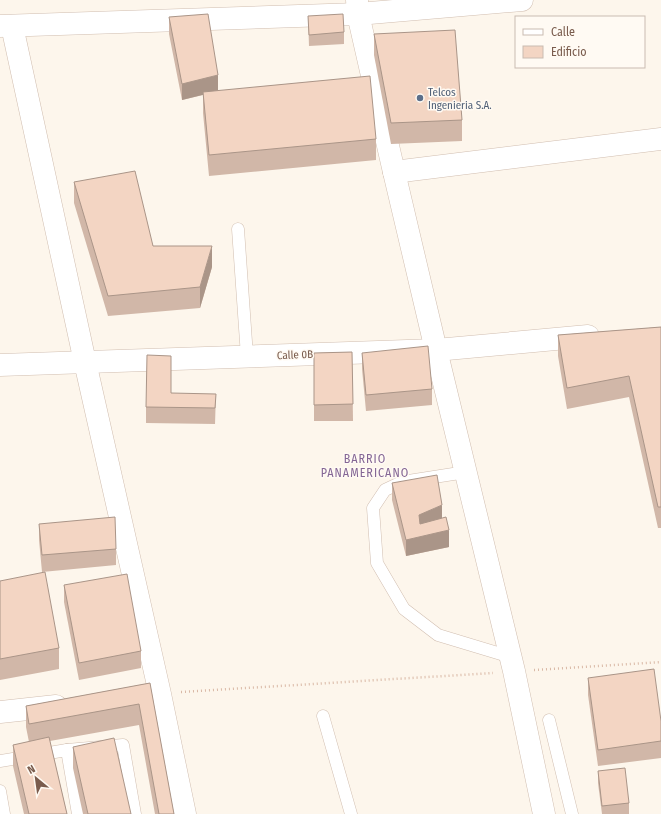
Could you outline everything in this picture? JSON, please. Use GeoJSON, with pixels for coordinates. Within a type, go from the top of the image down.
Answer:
{"type":"FeatureCollection","features":[{"type":"Feature","properties":{"kind":"street"},"geometry":{"type":"LineString","coordinates":[[184,814],[160,694],[85,362],[6,26],[358,7],[522,0]]}},
{"type":"Feature","properties":{"kind":"street"},"geometry":{"type":"LineString","coordinates":[[358,7],[394,172],[512,664],[544,814]]}},
{"type":"Feature","properties":{"kind":"street"},"geometry":{"type":"LineString","coordinates":[[394,172],[661,139]]}},
{"type":"Feature","properties":{"kind":"street","name":"Calle 0B"},"geometry":{"type":"LineString","coordinates":[[0,366],[436,350],[607,334]]}},
{"type":"Feature","properties":{"kind":"street"},"geometry":{"type":"LineString","coordinates":[[138,696],[160,694]]}},
{"type":"Feature","properties":{"kind":"street"},"geometry":{"type":"LineString","coordinates":[[0,712],[76,703]]}},
{"type":"Feature","properties":{"kind":"lane"},"geometry":{"type":"LineString","coordinates":[[238,229],[247,356]]}},
{"type":"Feature","properties":{"kind":"lane"},"geometry":{"type":"LineString","coordinates":[[466,472],[402,482],[385,490],[373,508],[376,563],[404,609],[438,635],[512,664]]}},
{"type":"Feature","properties":{"kind":"lane"},"geometry":{"type":"LineString","coordinates":[[324,716],[351,814]]}},
{"type":"Feature","properties":{"kind":"lane"},"geometry":{"type":"LineString","coordinates":[[549,720],[572,814]]}},
{"type":"Feature","properties":{"kind":"lane"},"geometry":{"type":"LineString","coordinates":[[0,761],[66,750],[123,745],[135,814]]}},
{"type":"Feature","properties":{"kind":"lane"},"geometry":{"type":"LineString","coordinates":[[66,750],[78,814]]}},
{"type":"Feature","properties":{"kind":"lane"},"geometry":{"type":"LineString","coordinates":[[0,791],[4,814]]}},
{"type":"Feature","properties":{"kind":"path"},"geometry":{"type":"LineString","coordinates":[[160,694],[512,664],[661,662]]}},
{"type":"Feature","properties":{"kind":"building"},"geometry":{"type":"Polygon","coordinates":[[[208,14],[218,75],[182,84],[169,17],[208,14]]]}},
{"type":"Feature","properties":{"kind":"building"},"geometry":{"type":"Polygon","coordinates":[[[343,14],[344,32],[309,35],[308,16],[343,14]]]}},
{"type":"Feature","properties":{"kind":"building","name":"Telcos Ingenieria S.A."},"geometry":{"type":"Polygon","coordinates":[[[455,30],[462,120],[391,123],[374,34],[455,30]]]}},
{"type":"Feature","properties":{"kind":"building"},"geometry":{"type":"Polygon","coordinates":[[[370,76],[376,139],[209,155],[203,92],[370,76]]]}},
{"type":"Feature","properties":{"kind":"building"},"geometry":{"type":"Polygon","coordinates":[[[135,171],[153,246],[212,246],[200,287],[108,296],[74,182],[135,171]]]}},
{"type":"Feature","properties":{"kind":"building"},"geometry":{"type":"Polygon","coordinates":[[[661,327],[661,507],[658,507],[629,376],[567,388],[558,335],[661,327]]]}},
{"type":"Feature","properties":{"kind":"building"},"geometry":{"type":"Polygon","coordinates":[[[428,346],[432,389],[366,395],[362,353],[428,346]]]}},
{"type":"Feature","properties":{"kind":"building"},"geometry":{"type":"Polygon","coordinates":[[[352,352],[353,404],[314,405],[314,353],[352,352]]]}},
{"type":"Feature","properties":{"kind":"building"},"geometry":{"type":"Polygon","coordinates":[[[147,355],[171,356],[171,393],[216,394],[215,408],[146,407],[147,355]]]}},
{"type":"Feature","properties":{"kind":"building"},"geometry":{"type":"Polygon","coordinates":[[[437,475],[442,505],[419,515],[420,524],[446,517],[449,530],[406,540],[392,483],[437,475]]]}},
{"type":"Feature","properties":{"kind":"building"},"geometry":{"type":"Polygon","coordinates":[[[115,517],[116,549],[42,555],[39,524],[115,517]]]}},
{"type":"Feature","properties":{"kind":"building"},"geometry":{"type":"Polygon","coordinates":[[[45,572],[59,648],[0,659],[0,581],[45,572]]]}},
{"type":"Feature","properties":{"kind":"building"},"geometry":{"type":"Polygon","coordinates":[[[127,574],[141,651],[79,663],[64,585],[127,574]]]}},
{"type":"Feature","properties":{"kind":"building"},"geometry":{"type":"Polygon","coordinates":[[[654,669],[661,721],[661,741],[598,750],[588,678],[654,669]]]}},
{"type":"Feature","properties":{"kind":"building"},"geometry":{"type":"Polygon","coordinates":[[[150,683],[174,814],[159,814],[139,704],[29,724],[26,706],[150,683]]]}},
{"type":"Feature","properties":{"kind":"building"},"geometry":{"type":"Polygon","coordinates":[[[49,737],[67,814],[29,814],[13,745],[49,737]]]}},
{"type":"Feature","properties":{"kind":"building"},"geometry":{"type":"Polygon","coordinates":[[[114,738],[131,814],[88,814],[73,747],[114,738]]]}},
{"type":"Feature","properties":{"kind":"building"},"geometry":{"type":"Polygon","coordinates":[[[625,768],[629,803],[602,806],[598,771],[625,768]]]}},
{"type":"Feature","properties":{"kind":"place","name":"Telcos Ingenieria S.A."},"geometry":{"type":"Point","coordinates":[420,98]}},
{"type":"Feature","properties":{"kind":"district","name":"BARRIO PANAMERICANO"},"geometry":{"type":"Point","coordinates":[365,466]}}]}
